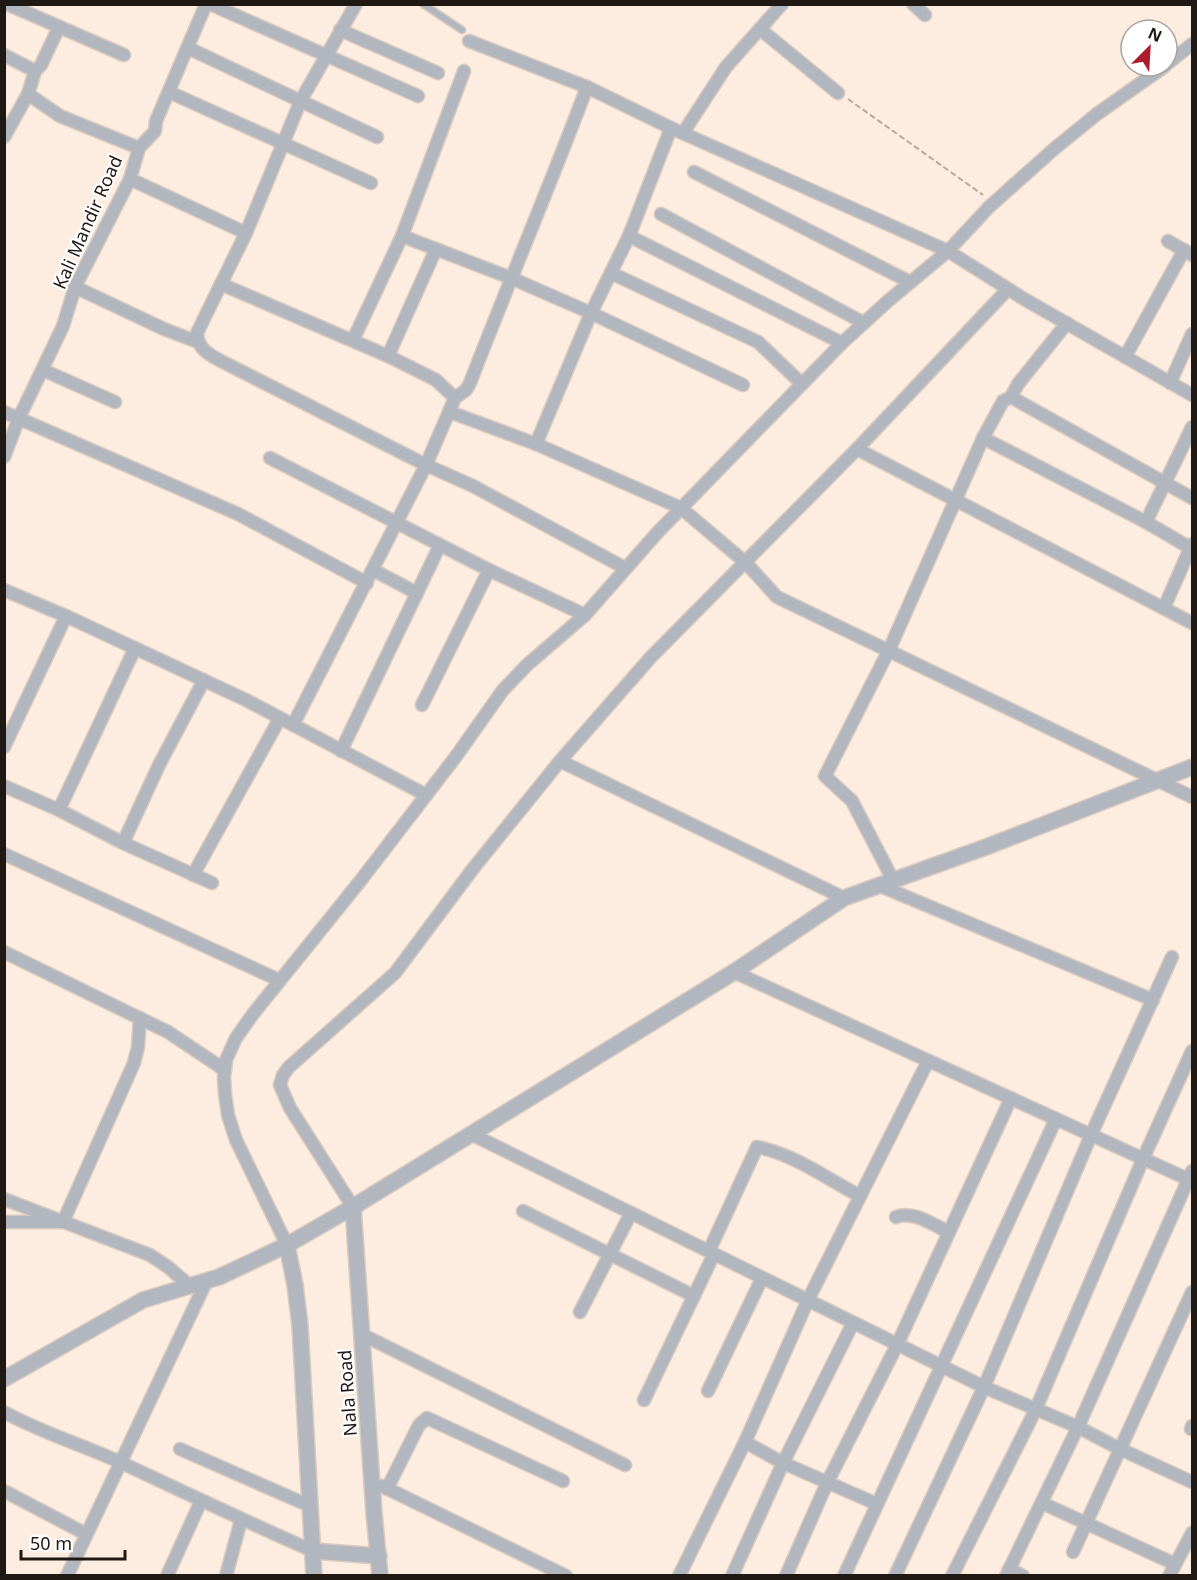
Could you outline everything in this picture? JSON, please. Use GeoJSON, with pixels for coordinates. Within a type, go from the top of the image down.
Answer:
{"type":"FeatureCollection","features":[{"type":"Feature","properties":{"kind":"street"},"geometry":{"type":"LineString","coordinates":[[8,4],[124,55]]}},
{"type":"Feature","properties":{"kind":"street","name":"Kali Mandir Road"},"geometry":{"type":"LineString","coordinates":[[4,457],[19,418],[44,370],[63,326],[75,287],[130,179],[139,148],[155,131],[156,121],[206,4]]}},
{"type":"Feature","properties":{"kind":"street"},"geometry":{"type":"LineString","coordinates":[[210,4],[418,96]]}},
{"type":"Feature","properties":{"kind":"street"},"geometry":{"type":"LineString","coordinates":[[356,4],[301,100],[246,233],[197,333],[198,342],[205,352],[221,361],[426,465],[473,486],[625,568]]}},
{"type":"Feature","properties":{"kind":"street"},"geometry":{"type":"LineString","coordinates":[[536,444],[591,313],[677,130],[726,67],[782,4]]}},
{"type":"Feature","properties":{"kind":"street"},"geometry":{"type":"LineString","coordinates":[[913,4],[925,15]]}},
{"type":"Feature","properties":{"kind":"street"},"geometry":{"type":"LineString","coordinates":[[5,134],[28,94],[35,70],[41,65],[59,27]]}},
{"type":"Feature","properties":{"kind":"street"},"geometry":{"type":"LineString","coordinates":[[760,29],[838,93]]}},
{"type":"Feature","properties":{"kind":"street"},"geometry":{"type":"LineString","coordinates":[[340,30],[438,74]]}},
{"type":"Feature","properties":{"kind":"street"},"geometry":{"type":"LineString","coordinates":[[469,41],[587,87],[677,130],[948,251],[1008,289],[1192,395]]}},
{"type":"Feature","properties":{"kind":"street"},"geometry":{"type":"LineString","coordinates":[[1179,55],[1192,45]]}},
{"type":"Feature","properties":{"kind":"street"},"geometry":{"type":"LineString","coordinates":[[188,48],[377,137]]}},
{"type":"Feature","properties":{"kind":"street"},"geometry":{"type":"LineString","coordinates":[[4,55],[35,70]]}},
{"type":"Feature","properties":{"kind":"street"},"geometry":{"type":"LineString","coordinates":[[353,340],[402,236],[464,71]]}},
{"type":"Feature","properties":{"kind":"street"},"geometry":{"type":"LineString","coordinates":[[314,1575],[300,1326],[291,1243],[237,1140],[228,1115],[225,1095],[226,1060],[236,1038],[279,980],[362,880],[503,690],[527,664],[585,615],[681,508],[842,343],[948,251],[994,202],[1088,121],[1148,78]]}},
{"type":"Feature","properties":{"kind":"street"},"geometry":{"type":"LineString","coordinates":[[293,725],[426,465],[455,398],[466,390],[470,383],[587,87]]}},
{"type":"Feature","properties":{"kind":"street"},"geometry":{"type":"LineString","coordinates":[[169,92],[371,183]]}},
{"type":"Feature","properties":{"kind":"street"},"geometry":{"type":"LineString","coordinates":[[28,94],[60,116],[139,148]]}},
{"type":"Feature","properties":{"kind":"street"},"geometry":{"type":"LineString","coordinates":[[694,172],[910,282]]}},
{"type":"Feature","properties":{"kind":"street"},"geometry":{"type":"LineString","coordinates":[[130,179],[246,233]]}},
{"type":"Feature","properties":{"kind":"street"},"geometry":{"type":"LineString","coordinates":[[661,214],[864,323]]}},
{"type":"Feature","properties":{"kind":"street"},"geometry":{"type":"LineString","coordinates":[[402,236],[511,278],[743,385]]}},
{"type":"Feature","properties":{"kind":"street"},"geometry":{"type":"LineString","coordinates":[[628,236],[842,343]]}},
{"type":"Feature","properties":{"kind":"street"},"geometry":{"type":"LineString","coordinates":[[1125,357],[1188,253],[1167,240]]}},
{"type":"Feature","properties":{"kind":"street"},"geometry":{"type":"LineString","coordinates":[[388,356],[436,249]]}},
{"type":"Feature","properties":{"kind":"street"},"geometry":{"type":"LineString","coordinates":[[611,273],[758,342],[802,384]]}},
{"type":"Feature","properties":{"kind":"street"},"geometry":{"type":"LineString","coordinates":[[221,284],[388,356],[436,380],[455,398]]}},
{"type":"Feature","properties":{"kind":"street"},"geometry":{"type":"LineString","coordinates":[[75,287],[164,329],[198,342]]}},
{"type":"Feature","properties":{"kind":"street"},"geometry":{"type":"LineString","coordinates":[[348,1211],[290,1108],[280,1085],[283,1075],[395,973],[465,879],[560,760],[651,657],[857,449],[1008,289]]}},
{"type":"Feature","properties":{"kind":"street"},"geometry":{"type":"LineString","coordinates":[[893,880],[852,801],[825,776],[889,650],[983,438],[1003,401],[1011,397],[1018,384],[1066,323]]}},
{"type":"Feature","properties":{"kind":"street"},"geometry":{"type":"LineString","coordinates":[[1170,383],[1192,334]]}},
{"type":"Feature","properties":{"kind":"street"},"geometry":{"type":"LineString","coordinates":[[44,370],[115,402]]}},
{"type":"Feature","properties":{"kind":"street"},"geometry":{"type":"LineString","coordinates":[[1011,397],[1192,498]]}},
{"type":"Feature","properties":{"kind":"street"},"geometry":{"type":"LineString","coordinates":[[4,412],[238,514],[367,583]]}},
{"type":"Feature","properties":{"kind":"street"},"geometry":{"type":"LineString","coordinates":[[450,412],[536,444],[681,508],[746,563],[777,597],[1192,796]]}},
{"type":"Feature","properties":{"kind":"street"},"geometry":{"type":"LineString","coordinates":[[1146,522],[1192,427]]}},
{"type":"Feature","properties":{"kind":"street"},"geometry":{"type":"LineString","coordinates":[[983,438],[1192,547],[1164,608]]}},
{"type":"Feature","properties":{"kind":"street"},"geometry":{"type":"LineString","coordinates":[[857,449],[1192,623]]}},
{"type":"Feature","properties":{"kind":"street"},"geometry":{"type":"LineString","coordinates":[[270,458],[489,570],[585,615]]}},
{"type":"Feature","properties":{"kind":"street"},"geometry":{"type":"LineString","coordinates":[[341,751],[440,545]]}},
{"type":"Feature","properties":{"kind":"street"},"geometry":{"type":"LineString","coordinates":[[373,570],[417,593]]}},
{"type":"Feature","properties":{"kind":"street"},"geometry":{"type":"LineString","coordinates":[[422,705],[489,570]]}},
{"type":"Feature","properties":{"kind":"street"},"geometry":{"type":"LineString","coordinates":[[4,590],[204,680],[426,795]]}},
{"type":"Feature","properties":{"kind":"street"},"geometry":{"type":"LineString","coordinates":[[4,747],[66,616]]}},
{"type":"Feature","properties":{"kind":"street"},"geometry":{"type":"LineString","coordinates":[[59,810],[135,648]]}},
{"type":"Feature","properties":{"kind":"street"},"geometry":{"type":"LineString","coordinates":[[123,843],[159,765],[204,680]]}},
{"type":"Feature","properties":{"kind":"street"},"geometry":{"type":"LineString","coordinates":[[193,875],[279,718]]}},
{"type":"Feature","properties":{"kind":"street"},"geometry":{"type":"LineString","coordinates":[[560,760],[844,898]]}},
{"type":"Feature","properties":{"kind":"street"},"geometry":{"type":"LineString","coordinates":[[4,1379],[143,1299],[206,1281],[291,1243],[348,1211],[734,972],[844,898],[1192,767]]}},
{"type":"Feature","properties":{"kind":"street"},"geometry":{"type":"LineString","coordinates":[[4,786],[212,883]]}},
{"type":"Feature","properties":{"kind":"street"},"geometry":{"type":"LineString","coordinates":[[4,854],[279,980]]}},
{"type":"Feature","properties":{"kind":"street"},"geometry":{"type":"LineString","coordinates":[[878,885],[1153,1000]]}},
{"type":"Feature","properties":{"kind":"street"},"geometry":{"type":"LineString","coordinates":[[4,952],[168,1032],[225,1070]]}},
{"type":"Feature","properties":{"kind":"street"},"geometry":{"type":"LineString","coordinates":[[895,1575],[984,1387],[1091,1135],[1172,957]]}},
{"type":"Feature","properties":{"kind":"street"},"geometry":{"type":"LineString","coordinates":[[734,972],[1091,1135],[1191,1177],[1078,1427],[1008,1572],[1023,1575]]}},
{"type":"Feature","properties":{"kind":"street"},"geometry":{"type":"LineString","coordinates":[[63,1222],[134,1063],[138,1047],[140,1018]]}},
{"type":"Feature","properties":{"kind":"street"},"geometry":{"type":"LineString","coordinates":[[952,1575],[1035,1410],[1143,1158],[1192,1052]]}},
{"type":"Feature","properties":{"kind":"street"},"geometry":{"type":"LineString","coordinates":[[679,1575],[745,1442],[808,1300],[928,1061]]}},
{"type":"Feature","properties":{"kind":"street"},"geometry":{"type":"LineString","coordinates":[[786,1575],[827,1483],[897,1345],[1011,1098]]}},
{"type":"Feature","properties":{"kind":"street"},"geometry":{"type":"LineString","coordinates":[[844,1575],[1056,1119]]}},
{"type":"Feature","properties":{"kind":"street"},"geometry":{"type":"LineString","coordinates":[[471,1134],[714,1254]]}},
{"type":"Feature","properties":{"kind":"street"},"geometry":{"type":"LineString","coordinates":[[860,1196],[808,1167],[766,1148],[757,1147],[708,1251],[940,1366],[1035,1410],[1078,1427],[1192,1482]]}},
{"type":"Feature","properties":{"kind":"street"},"geometry":{"type":"LineString","coordinates":[[4,1199],[150,1255],[190,1286]]}},
{"type":"Feature","properties":{"kind":"street","name":"Nala Road"},"geometry":{"type":"LineString","coordinates":[[348,1211],[363,1335],[373,1482],[374,1555],[380,1575]]}},
{"type":"Feature","properties":{"kind":"street"},"geometry":{"type":"LineString","coordinates":[[523,1211],[694,1296]]}},
{"type":"Feature","properties":{"kind":"street"},"geometry":{"type":"LineString","coordinates":[[580,1312],[631,1214]]}},
{"type":"Feature","properties":{"kind":"street"},"geometry":{"type":"LineString","coordinates":[[896,1217],[903,1214],[911,1215],[949,1232]]}},
{"type":"Feature","properties":{"kind":"street"},"geometry":{"type":"LineString","coordinates":[[4,1222],[63,1222]]}},
{"type":"Feature","properties":{"kind":"street"},"geometry":{"type":"LineString","coordinates":[[644,1400],[714,1254]]}},
{"type":"Feature","properties":{"kind":"street"},"geometry":{"type":"LineString","coordinates":[[708,1391],[762,1278]]}},
{"type":"Feature","properties":{"kind":"street"},"geometry":{"type":"LineString","coordinates":[[67,1575],[206,1281]]}},
{"type":"Feature","properties":{"kind":"street"},"geometry":{"type":"LineString","coordinates":[[1073,1552],[1192,1292]]}},
{"type":"Feature","properties":{"kind":"street"},"geometry":{"type":"LineString","coordinates":[[732,1575],[783,1463],[853,1323]]}},
{"type":"Feature","properties":{"kind":"street"},"geometry":{"type":"LineString","coordinates":[[363,1335],[625,1464]]}},
{"type":"Feature","properties":{"kind":"street"},"geometry":{"type":"LineString","coordinates":[[4,1412],[24,1423],[120,1462],[241,1520],[313,1551],[374,1555]]}},
{"type":"Feature","properties":{"kind":"street"},"geometry":{"type":"LineString","coordinates":[[387,1489],[419,1425],[427,1418],[563,1481]]}},
{"type":"Feature","properties":{"kind":"street"},"geometry":{"type":"LineString","coordinates":[[745,1442],[783,1463],[877,1504]]}},
{"type":"Feature","properties":{"kind":"street"},"geometry":{"type":"LineString","coordinates":[[180,1449],[310,1506]]}},
{"type":"Feature","properties":{"kind":"street"},"geometry":{"type":"LineString","coordinates":[[373,1482],[566,1575]]}},
{"type":"Feature","properties":{"kind":"street"},"geometry":{"type":"LineString","coordinates":[[4,1491],[86,1534]]}},
{"type":"Feature","properties":{"kind":"street"},"geometry":{"type":"LineString","coordinates":[[167,1575],[201,1501]]}},
{"type":"Feature","properties":{"kind":"street"},"geometry":{"type":"LineString","coordinates":[[1042,1503],[1086,1523],[1172,1570],[1192,1533]]}},
{"type":"Feature","properties":{"kind":"street"},"geometry":{"type":"LineString","coordinates":[[226,1575],[241,1520]]}},
{"type":"Feature","properties":{"kind":"lane"},"geometry":{"type":"LineString","coordinates":[[423,4],[462,30]]}},
{"type":"Feature","properties":{"kind":"path"},"geometry":{"type":"LineString","coordinates":[[838,93],[994,202]]}}]}
